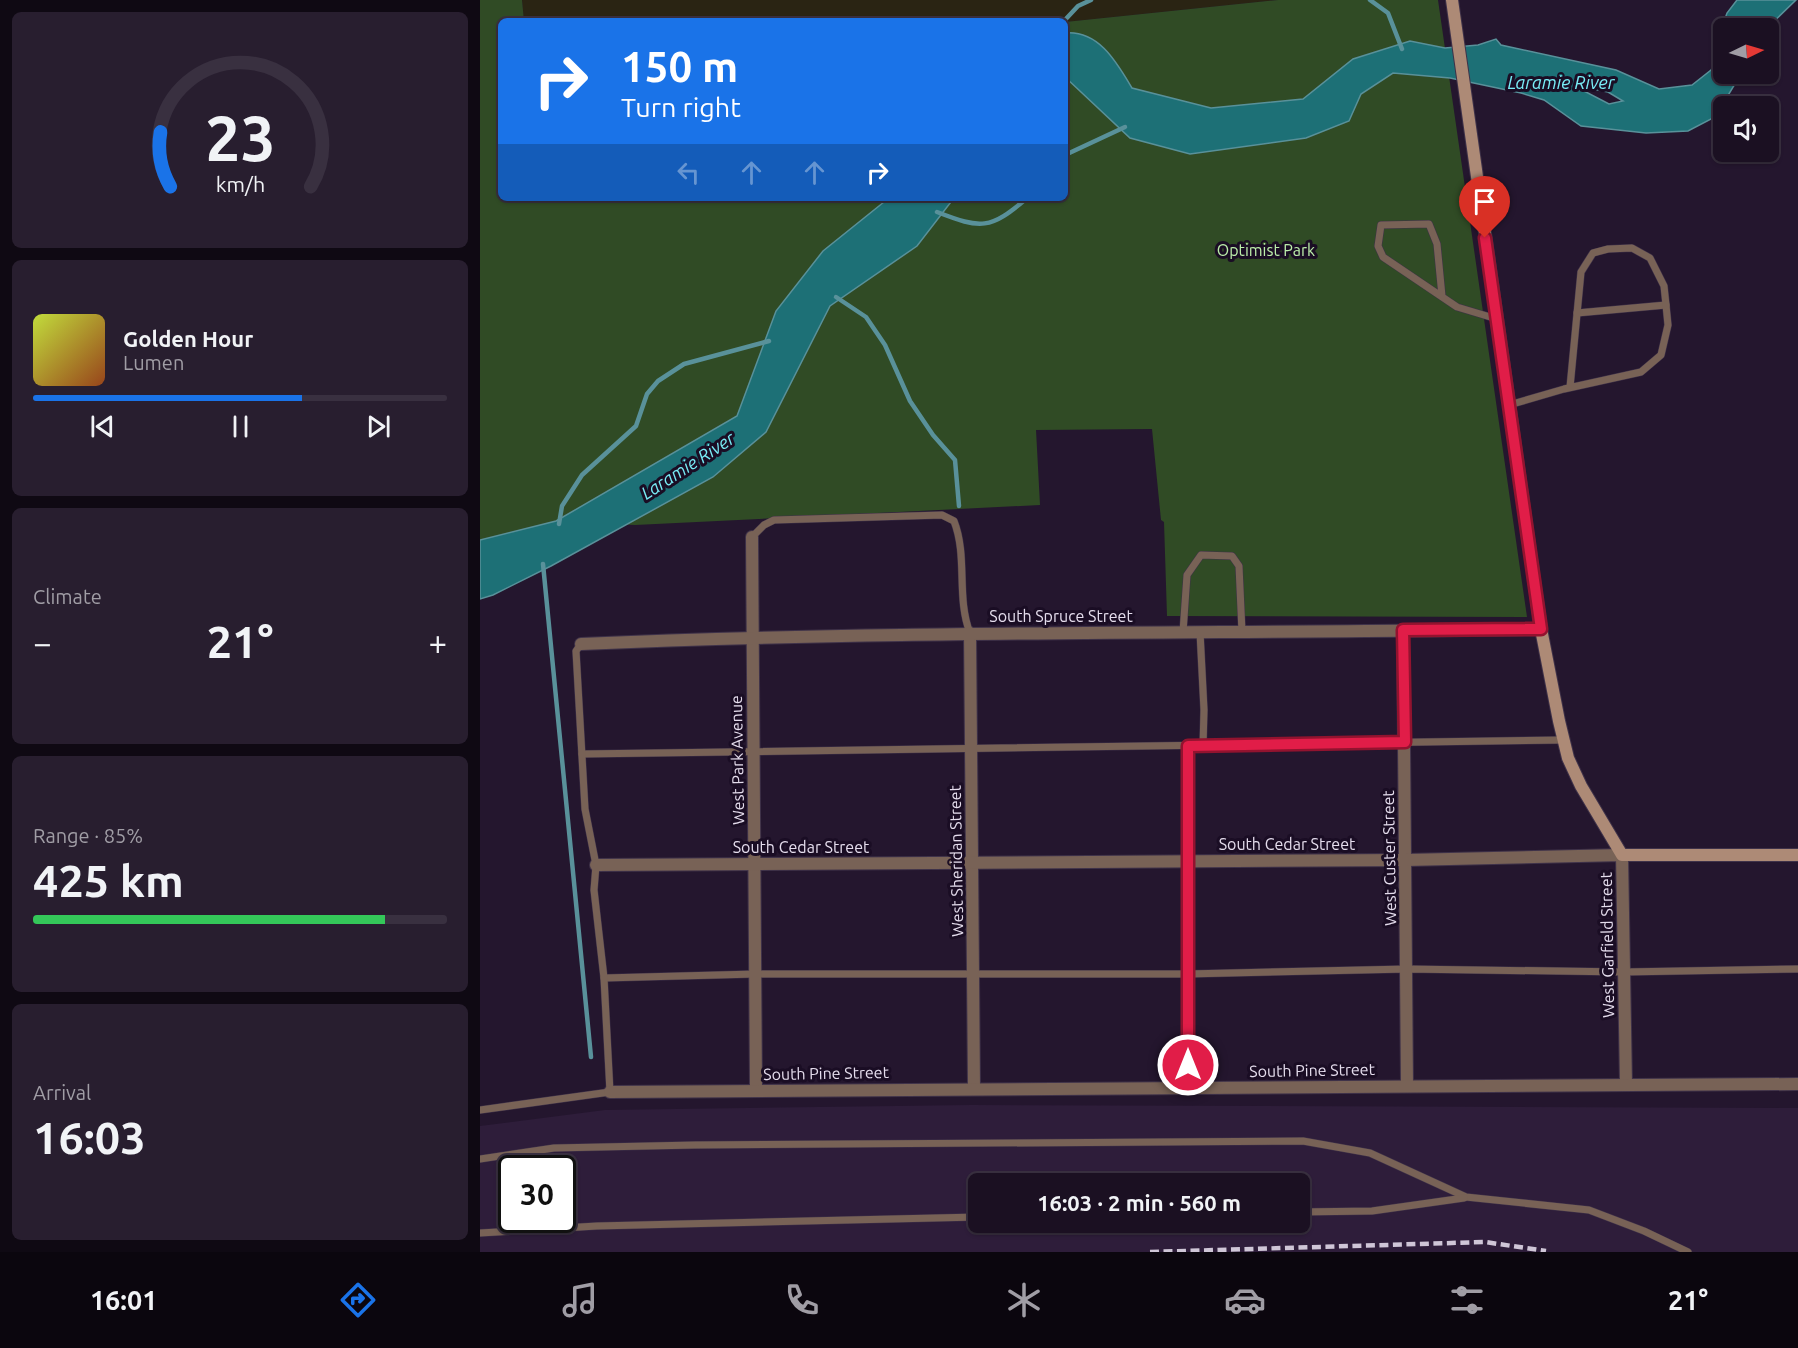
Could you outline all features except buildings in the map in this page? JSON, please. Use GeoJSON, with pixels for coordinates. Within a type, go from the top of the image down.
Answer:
{"type":"FeatureCollection","features":[{"type":"Feature","properties":{"kind":"street","name":"West Garfield Street"},"geometry":{"type":"LineString","coordinates":[[1452,0],[1541,629],[1563,740],[1581,786],[1622,855],[1626,1084]]}},
{"type":"Feature","properties":{"kind":"street","name":"West Park Avenue"},"geometry":{"type":"LineString","coordinates":[[752,537],[756,1090]]}},
{"type":"Feature","properties":{"kind":"street","name":"South Spruce Street"},"geometry":{"type":"LineString","coordinates":[[581,644],[752,637],[970,633],[1541,629]]}},
{"type":"Feature","properties":{"kind":"street","name":"West Custer Street"},"geometry":{"type":"LineString","coordinates":[[1403,630],[1407,1085]]}},
{"type":"Feature","properties":{"kind":"street","name":"West Sheridan Street"},"geometry":{"type":"LineString","coordinates":[[970,633],[974,1088]]}},
{"type":"Feature","properties":{"kind":"street"},"geometry":{"type":"LineString","coordinates":[[1188,746],[1188,1088]]}},
{"type":"Feature","properties":{"kind":"street","name":"South Cedar Street"},"geometry":{"type":"LineString","coordinates":[[596,865],[1798,855]]}},
{"type":"Feature","properties":{"kind":"street","name":"South Pine Street"},"geometry":{"type":"LineString","coordinates":[[610,1092],[1798,1084]]}},
{"type":"Feature","properties":{"kind":"lane"},"geometry":{"type":"LineString","coordinates":[[1442,296],[1437,244],[1430,224],[1382,225],[1378,246],[1383,257],[1442,296],[1475,315],[1497,319]]}},
{"type":"Feature","properties":{"kind":"lane"},"geometry":{"type":"LineString","coordinates":[[1509,405],[1570,387],[1641,372],[1661,355],[1668,325],[1664,286],[1650,258],[1632,248],[1608,249],[1593,253],[1581,272],[1570,387]]}},
{"type":"Feature","properties":{"kind":"lane"},"geometry":{"type":"LineString","coordinates":[[1577,313],[1666,305]]}},
{"type":"Feature","properties":{"kind":"lane"},"geometry":{"type":"LineString","coordinates":[[752,537],[764,525],[774,520],[942,515],[954,521],[959,535],[962,614],[970,633]]}},
{"type":"Feature","properties":{"kind":"lane"},"geometry":{"type":"LineString","coordinates":[[1183,632],[1187,574],[1201,555],[1216,555],[1232,556],[1239,567],[1242,632]]}},
{"type":"Feature","properties":{"kind":"lane"},"geometry":{"type":"LineString","coordinates":[[1200,632],[1204,710],[1203,746]]}},
{"type":"Feature","properties":{"kind":"lane"},"geometry":{"type":"LineString","coordinates":[[480,1110],[610,1092],[604,978],[594,890],[596,865],[585,809],[576,651],[581,644]]}},
{"type":"Feature","properties":{"kind":"lane"},"geometry":{"type":"LineString","coordinates":[[582,754],[1563,740]]}},
{"type":"Feature","properties":{"kind":"lane"},"geometry":{"type":"LineString","coordinates":[[604,978],[755,974],[1188,974],[1407,969],[1624,972],[1798,969]]}},
{"type":"Feature","properties":{"kind":"lane"},"geometry":{"type":"LineString","coordinates":[[480,1159],[555,1148],[695,1144],[1303,1141],[1370,1153],[1466,1197]]}},
{"type":"Feature","properties":{"kind":"lane"},"geometry":{"type":"LineString","coordinates":[[1310,1212],[1372,1211],[1466,1197],[1589,1210],[1644,1231],[1688,1252]]}},
{"type":"Feature","properties":{"kind":"lane"},"geometry":{"type":"LineString","coordinates":[[480,1233],[597,1226],[968,1217]]}},
{"type":"Feature","properties":{"kind":"shaded area"},"geometry":{"type":"Polygon","coordinates":[[[522,0],[1278,0],[1068,22],[1068,18],[524,18],[522,0]]]}},
{"type":"Feature","properties":{"kind":"shaded area"},"geometry":{"type":"Polygon","coordinates":[[[972,1105],[1798,1108],[1798,1252],[480,1252],[480,1126],[605,1110],[972,1105]]]}},
{"type":"Feature","properties":{"kind":"green space","name":"Optimist Park"},"geometry":{"type":"Polygon","coordinates":[[[480,0],[522,0],[524,18],[498,18],[498,201],[1068,201],[1068,22],[1278,0],[1438,0],[1527,617],[1167,616],[1164,522],[1161,520],[1152,429],[1036,430],[1040,505],[635,525],[572,522],[571,512],[556,521],[480,540],[480,0]]]}},
{"type":"Feature","properties":{"kind":"water"},"geometry":{"type":"Polygon","coordinates":[[[1737,0],[1796,0],[1777,18],[1725,18],[1737,0]]]}},
{"type":"Feature","properties":{"kind":"water","name":"Laramie River"},"geometry":{"type":"Polygon","coordinates":[[[1068,33],[1077,33],[1097,42],[1120,68],[1132,88],[1211,108],[1303,99],[1353,59],[1410,41],[1445,48],[1478,45],[1496,39],[1501,45],[1616,70],[1659,89],[1692,85],[1713,66],[1713,84],[1735,84],[1728,96],[1713,96],[1713,118],[1688,131],[1646,133],[1581,126],[1544,100],[1521,93],[1450,78],[1393,73],[1361,94],[1349,121],[1306,138],[1190,154],[1130,138],[1068,80],[1068,33]],[[1587,88],[1584,91],[1609,104],[1623,101],[1608,92],[1587,88]]]}},
{"type":"Feature","properties":{"kind":"water","name":"Laramie River"},"geometry":{"type":"Polygon","coordinates":[[[885,201],[952,201],[917,246],[830,306],[766,432],[713,477],[551,566],[493,595],[480,599],[480,540],[556,521],[737,416],[776,311],[823,251],[885,201]]]}},
{"type":"Feature","properties":{"kind":"waterway"},"geometry":{"type":"LineString","coordinates":[[1067,18],[1078,6],[1091,0]]}},
{"type":"Feature","properties":{"kind":"waterway"},"geometry":{"type":"LineString","coordinates":[[1370,0],[1388,13],[1402,49]]}},
{"type":"Feature","properties":{"kind":"waterway"},"geometry":{"type":"LineString","coordinates":[[1068,154],[1125,127]]}},
{"type":"Feature","properties":{"kind":"waterway"},"geometry":{"type":"LineString","coordinates":[[937,212],[964,221],[985,223],[1004,216],[1023,201]]}},
{"type":"Feature","properties":{"kind":"waterway"},"geometry":{"type":"LineString","coordinates":[[836,297],[866,317],[885,345],[910,401],[933,435],[955,460],[959,506]]}},
{"type":"Feature","properties":{"kind":"waterway"},"geometry":{"type":"LineString","coordinates":[[559,524],[562,506],[582,475],[636,426],[647,394],[658,381],[684,364],[769,341]]}},
{"type":"Feature","properties":{"kind":"waterway"},"geometry":{"type":"LineString","coordinates":[[543,564],[591,1057]]}},
{"type":"Feature","properties":{"kind":"railway"},"geometry":{"type":"LineString","coordinates":[[1150,1252],[1485,1242],[1546,1251]]}},
{"type":"Feature","properties":{"kind":"route"},"geometry":{"type":"LineString","coordinates":[[1188,1065],[1188,746],[1405,742],[1403,630],[1541,629],[1485,238]]}}]}
